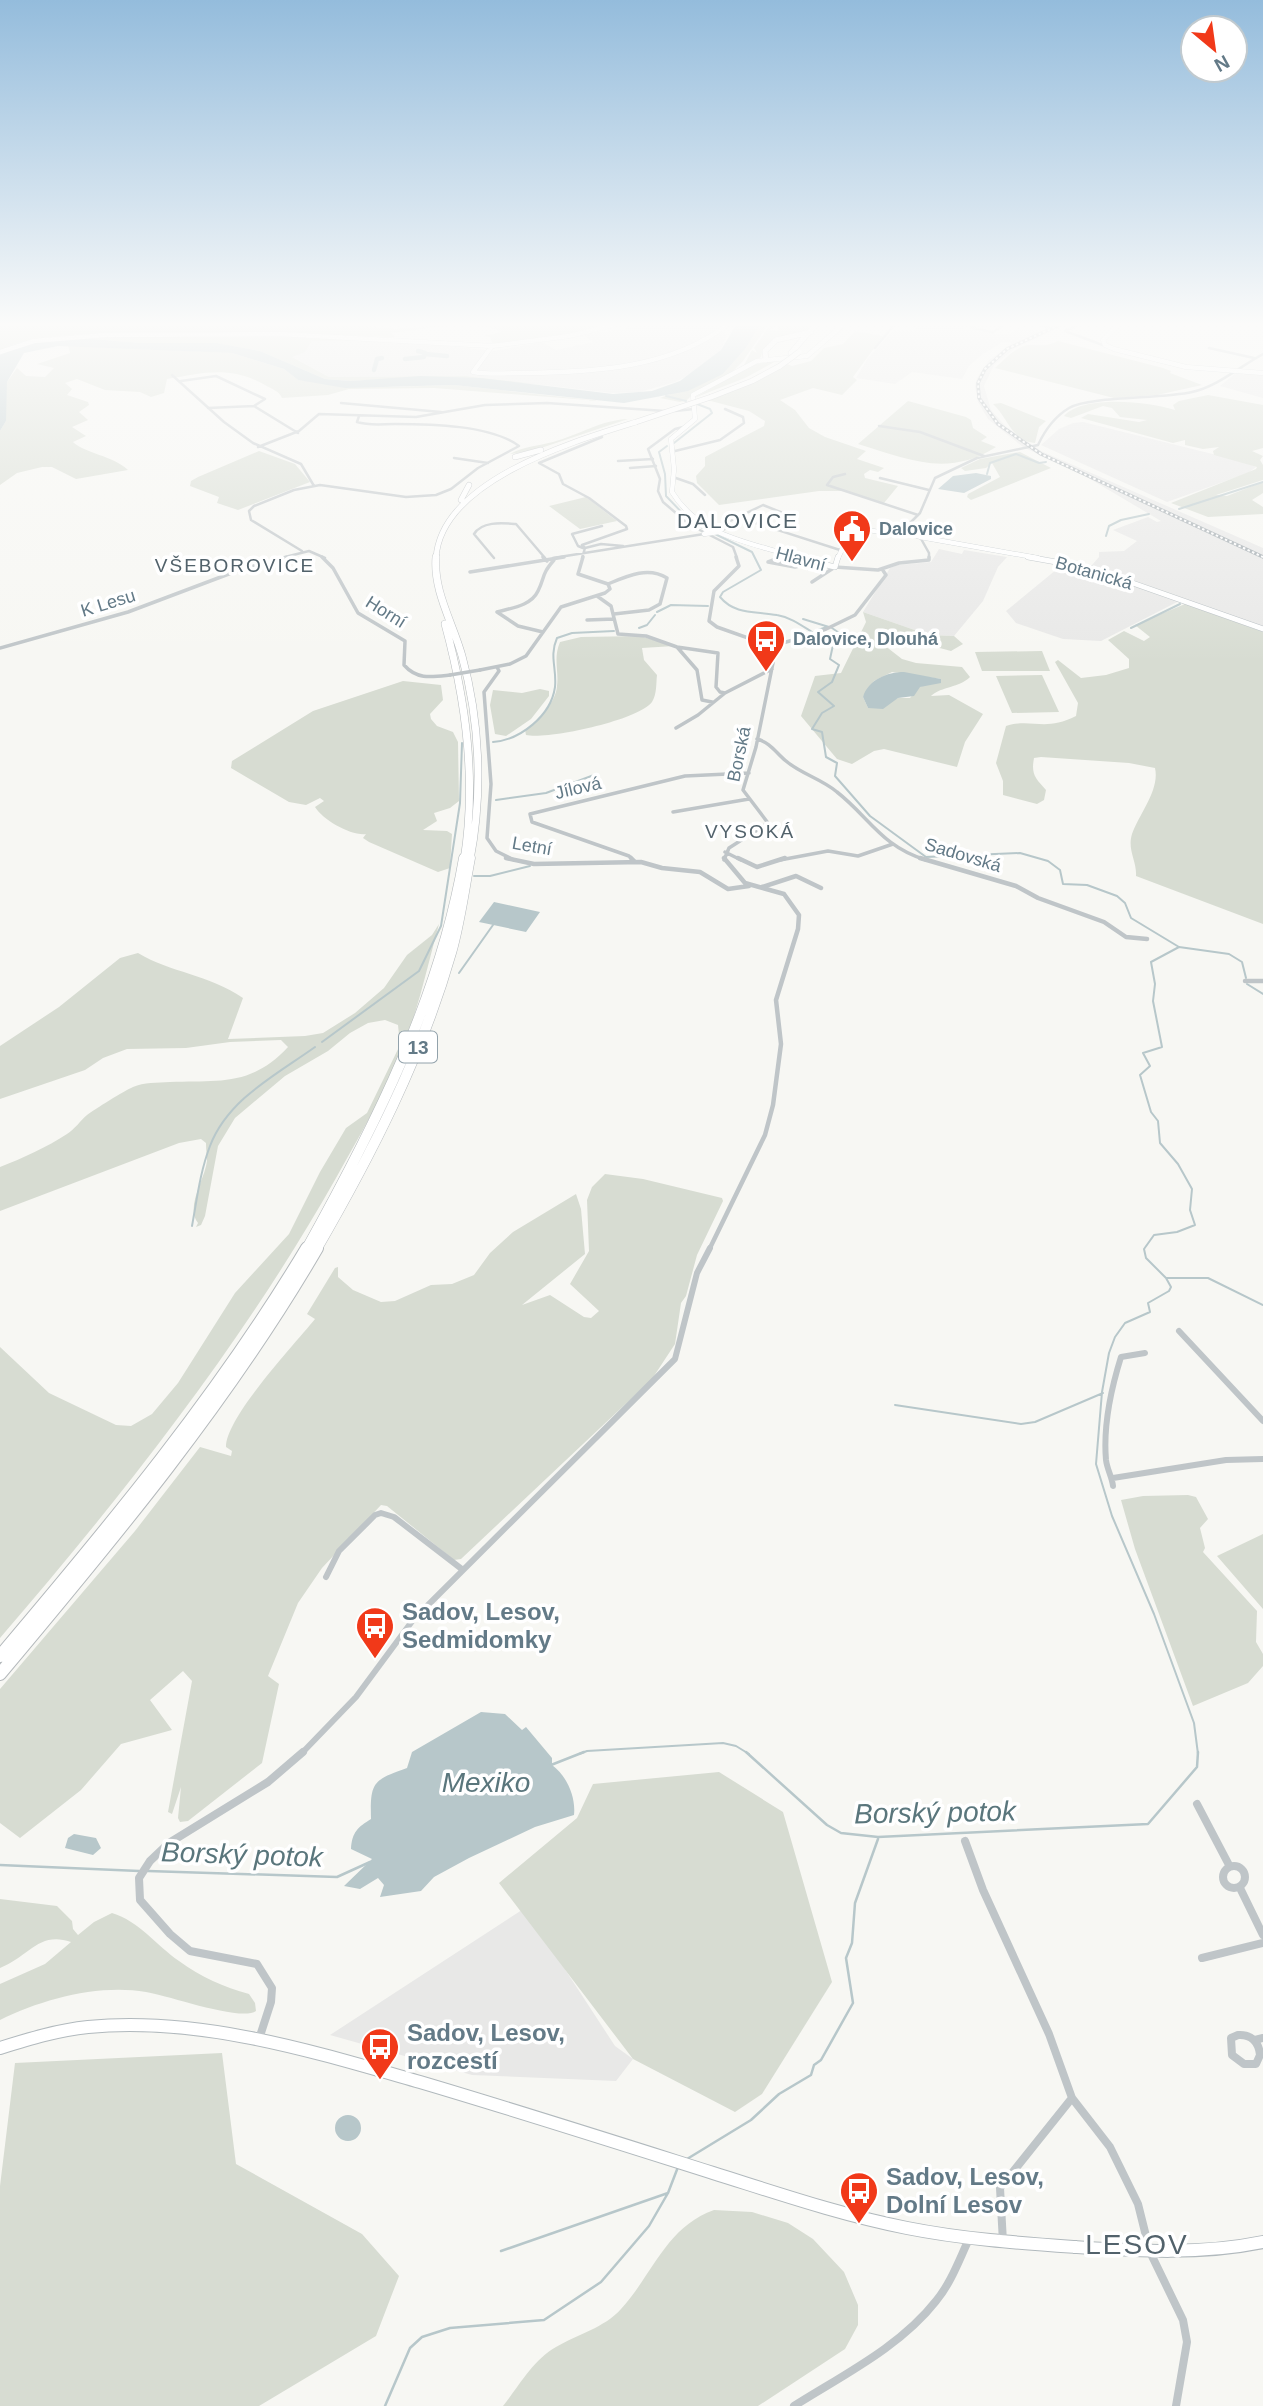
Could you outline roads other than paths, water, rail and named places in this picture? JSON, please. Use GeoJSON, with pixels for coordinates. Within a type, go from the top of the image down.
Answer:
{"type":"FeatureCollection","features":[{"type":"Feature","properties":{"kind":"highway","name":"13"},"geometry":{"type":"LineString","coordinates":[[0,1656],[184,1429],[256,1326],[321,1221],[382,1108],[413,1034],[440,956],[454,903],[469,805],[470,775],[464,702],[430,572],[431,547],[443,522],[461,500],[510,467],[582,437]]}},
{"type":"Feature","properties":{"kind":"highway","name":"13"},"geometry":{"type":"LineString","coordinates":[[0,1674],[141,1501],[272,1320],[331,1224],[386,1120],[423,1034],[457,930],[470,869],[477,805],[478,775],[472,701],[460,647],[436,572],[437,547],[449,521],[467,501],[515,468],[587,437]]}},
{"type":"Feature","properties":{"kind":"highway"},"geometry":{"type":"LineString","coordinates":[[515,457],[570,441]]}},
{"type":"Feature","properties":{"kind":"highway"},"geometry":{"type":"LineString","coordinates":[[461,500],[469,485]]}},
{"type":"Feature","properties":{"kind":"street"},"geometry":{"type":"LineString","coordinates":[[245,437],[258,447],[301,464],[314,486]]}},
{"type":"Feature","properties":{"kind":"street"},"geometry":{"type":"LineString","coordinates":[[258,447],[286,437]]}},
{"type":"Feature","properties":{"kind":"street"},"geometry":{"type":"LineString","coordinates":[[302,551],[248,516],[254,506],[294,490],[314,486],[421,497],[452,489],[488,463],[520,446],[513,439],[506,437]]}},
{"type":"Feature","properties":{"kind":"street"},"geometry":{"type":"LineString","coordinates":[[587,620],[649,610],[660,604],[667,578],[658,572],[643,572],[608,584],[578,574],[584,548],[582,545],[619,534],[627,529],[626,526],[589,498],[563,484],[559,474],[539,463],[601,437]]}},
{"type":"Feature","properties":{"kind":"street"},"geometry":{"type":"LineString","coordinates":[[664,437],[648,449],[659,477],[658,491],[663,502],[690,525],[711,532],[733,547],[739,566],[714,591],[709,621],[717,628],[776,648],[855,615],[886,576],[882,569]]}},
{"type":"Feature","properties":{"kind":"street"},"geometry":{"type":"LineString","coordinates":[[673,437],[671,452],[724,437]]}},
{"type":"Feature","properties":{"kind":"street"},"geometry":{"type":"LineString","coordinates":[[932,437],[984,456]]}},
{"type":"Feature","properties":{"kind":"street"},"geometry":{"type":"LineString","coordinates":[[909,532],[906,527],[918,515],[935,478],[956,466],[984,456],[1033,447],[1042,437]]}},
{"type":"Feature","properties":{"kind":"street","name":"Hlavní"},"geometry":{"type":"LineString","coordinates":[[671,452],[671,487],[674,498],[711,532],[743,543],[779,552],[807,564],[835,568],[882,569],[899,563],[929,560],[929,553],[920,537]]}},
{"type":"Feature","properties":{"kind":"street"},"geometry":{"type":"LineString","coordinates":[[454,458],[488,463]]}},
{"type":"Feature","properties":{"kind":"street"},"geometry":{"type":"LineString","coordinates":[[618,461],[653,459]]}},
{"type":"Feature","properties":{"kind":"street"},"geometry":{"type":"LineString","coordinates":[[630,468],[656,467]]}},
{"type":"Feature","properties":{"kind":"street"},"geometry":{"type":"LineString","coordinates":[[845,474],[830,478],[827,485],[918,515]]}},
{"type":"Feature","properties":{"kind":"street"},"geometry":{"type":"LineString","coordinates":[[673,477],[693,484],[705,495]]}},
{"type":"Feature","properties":{"kind":"street"},"geometry":{"type":"LineString","coordinates":[[880,478],[929,490]]}},
{"type":"Feature","properties":{"kind":"street"},"geometry":{"type":"LineString","coordinates":[[470,572],[581,556],[711,532],[763,505],[788,515]]}},
{"type":"Feature","properties":{"kind":"street"},"geometry":{"type":"LineString","coordinates":[[737,517],[840,550]]}},
{"type":"Feature","properties":{"kind":"street"},"geometry":{"type":"LineString","coordinates":[[494,558],[474,534],[476,529],[498,523],[516,524],[547,561]]}},
{"type":"Feature","properties":{"kind":"street"},"geometry":{"type":"LineString","coordinates":[[601,526],[572,534],[578,546],[631,546]]}},
{"type":"Feature","properties":{"kind":"street"},"geometry":{"type":"LineString","coordinates":[[812,582],[835,568],[840,550],[852,528],[909,532],[920,537]]}},
{"type":"Feature","properties":{"kind":"street","name":"Botanická"},"geometry":{"type":"LineString","coordinates":[[920,537],[1090,568],[1263,629]]}},
{"type":"Feature","properties":{"kind":"street","name":"K Lesu"},"geometry":{"type":"LineString","coordinates":[[0,648],[128,612],[242,569],[302,551]]}},
{"type":"Feature","properties":{"kind":"street","name":"Horní"},"geometry":{"type":"LineString","coordinates":[[302,551],[318,553],[328,561],[358,613],[405,640],[404,665],[408,671],[422,677],[498,667],[526,656],[561,607],[597,596]]}},
{"type":"Feature","properties":{"kind":"street"},"geometry":{"type":"LineString","coordinates":[[795,567],[776,559],[768,562],[787,568],[795,567],[807,564]]}},
{"type":"Feature","properties":{"kind":"street"},"geometry":{"type":"LineString","coordinates":[[543,632],[519,627],[497,612],[527,603],[538,592],[543,573],[554,560]]}},
{"type":"Feature","properties":{"kind":"street"},"geometry":{"type":"LineString","coordinates":[[608,584],[609,590],[597,596],[611,606],[618,634],[646,636],[677,647],[720,654],[716,687],[719,692],[725,693]]}},
{"type":"Feature","properties":{"kind":"street"},"geometry":{"type":"LineString","coordinates":[[677,647],[697,670],[702,700],[712,702]]}},
{"type":"Feature","properties":{"kind":"street","name":"Borská"},"geometry":{"type":"LineString","coordinates":[[725,852],[768,823],[743,790],[776,648]]}},
{"type":"Feature","properties":{"kind":"street","name":"Letní"},"geometry":{"type":"LineString","coordinates":[[498,667],[499,671],[484,692],[490,762],[489,843],[506,858],[534,864],[634,861],[662,868],[700,872],[728,889],[751,885]]}},
{"type":"Feature","properties":{"kind":"street"},"geometry":{"type":"LineString","coordinates":[[676,728],[698,715],[725,693],[772,669]]}},
{"type":"Feature","properties":{"kind":"street","name":"Sadovská"},"geometry":{"type":"LineString","coordinates":[[757,739],[767,742],[788,763],[838,792],[868,824],[893,844],[926,861],[1016,886],[1038,898],[1104,922],[1126,937],[1147,939]]}},
{"type":"Feature","properties":{"kind":"street","name":"Jílová"},"geometry":{"type":"LineString","coordinates":[[634,861],[629,856],[532,822],[530,814],[685,776],[749,773]]}},
{"type":"Feature","properties":{"kind":"street"},"geometry":{"type":"LineString","coordinates":[[673,812],[749,799]]}},
{"type":"Feature","properties":{"kind":"street"},"geometry":{"type":"LineString","coordinates":[[259,2039],[271,2002],[272,1988],[266,1975],[257,1964],[190,1951],[170,1934],[140,1900],[139,1878],[169,1843],[268,1782],[308,1748],[356,1698],[413,1620],[675,1359],[697,1273],[765,1135],[773,1105],[781,1044],[776,1000],[798,929],[799,915],[785,894],[751,885],[730,870],[723,859],[725,852],[757,867],[788,857],[828,851],[858,856],[893,844]]}},
{"type":"Feature","properties":{"kind":"street"},"geometry":{"type":"LineString","coordinates":[[762,888],[796,876],[821,888]]}},
{"type":"Feature","properties":{"kind":"street"},"geometry":{"type":"LineString","coordinates":[[1246,981],[1263,981]]}},
{"type":"Feature","properties":{"kind":"street"},"geometry":{"type":"LineString","coordinates":[[1179,1331],[1263,1421]]}},
{"type":"Feature","properties":{"kind":"street"},"geometry":{"type":"LineString","coordinates":[[1145,1353],[1121,1357],[1113,1378],[1106,1463],[1113,1482],[1226,1460],[1263,1459]]}},
{"type":"Feature","properties":{"kind":"street"},"geometry":{"type":"LineString","coordinates":[[326,1577],[328,1567],[335,1557],[375,1515],[381,1513],[394,1517],[463,1570]]}},
{"type":"Feature","properties":{"kind":"street"},"geometry":{"type":"LineString","coordinates":[[1197,1804],[1229,1865]]}},
{"type":"Feature","properties":{"kind":"street"},"geometry":{"type":"LineString","coordinates":[[964,1841],[983,1890],[1049,2034],[1072,2098],[1110,2147],[1138,2204],[1150,2252],[1183,2320],[1187,2342],[1176,2406]]}},
{"type":"Feature","properties":{"kind":"street"},"geometry":{"type":"LineString","coordinates":[[1229,1865],[1238,1867],[1244,1874],[1245,1882],[1240,1888],[1233,1888],[1223,1880],[1223,1869],[1229,1865]]}},
{"type":"Feature","properties":{"kind":"street"},"geometry":{"type":"LineString","coordinates":[[1240,1888],[1263,1935]]}},
{"type":"Feature","properties":{"kind":"street"},"geometry":{"type":"LineString","coordinates":[[1202,1958],[1263,1942]]}},
{"type":"Feature","properties":{"kind":"street"},"geometry":{"type":"LineString","coordinates":[[0,2048],[58,2029],[111,2024],[153,2026],[259,2039],[403,2077],[833,2211],[970,2239],[1150,2252],[1214,2252],[1263,2242]]}},
{"type":"Feature","properties":{"kind":"street"},"geometry":{"type":"LineString","coordinates":[[1238,2034],[1247,2034],[1259,2039],[1261,2057],[1256,2064],[1248,2066],[1239,2063],[1232,2055],[1229,2046],[1231,2038],[1238,2034]]}},
{"type":"Feature","properties":{"kind":"street"},"geometry":{"type":"LineString","coordinates":[[1003,2242],[1000,2188],[1072,2098]]}},
{"type":"Feature","properties":{"kind":"street"},"geometry":{"type":"LineString","coordinates":[[794,2406],[898,2338],[923,2316],[938,2299],[970,2239]]}},
{"type":"Feature","properties":{"kind":"water"},"geometry":{"type":"Polygon","coordinates":[[[976,473],[991,476],[991,479],[964,493],[938,489],[953,476],[976,473]]]}},
{"type":"Feature","properties":{"kind":"water"},"geometry":{"type":"Polygon","coordinates":[[[904,672],[941,679],[941,683],[920,687],[914,696],[898,698],[883,709],[868,708],[863,697],[869,686],[885,675],[904,672]]]}},
{"type":"Feature","properties":{"kind":"water"},"geometry":{"type":"Polygon","coordinates":[[[494,902],[540,912],[526,932],[479,922],[494,902]]]}},
{"type":"Feature","properties":{"kind":"water","name":"Mexiko"},"geometry":{"type":"Polygon","coordinates":[[[481,1712],[505,1714],[522,1730],[526,1727],[552,1758],[552,1765],[566,1781],[574,1801],[574,1815],[535,1827],[469,1858],[434,1877],[421,1891],[380,1897],[384,1885],[378,1878],[360,1889],[344,1886],[372,1859],[351,1849],[356,1831],[371,1819],[371,1797],[376,1784],[407,1768],[412,1752],[481,1712]]]}},
{"type":"Feature","properties":{"kind":"water"},"geometry":{"type":"Polygon","coordinates":[[[74,1834],[96,1838],[101,1848],[93,1855],[65,1848],[68,1838],[74,1834]]]}},
{"type":"Feature","properties":{"kind":"water"},"geometry":{"type":"Polygon","coordinates":[[[348,2115],[357,2119],[361,2128],[357,2137],[348,2141],[339,2137],[335,2128],[339,2119],[348,2115]]]}},
{"type":"Feature","properties":{"kind":"waterway"},"geometry":{"type":"LineString","coordinates":[[674,443],[681,437]]}},
{"type":"Feature","properties":{"kind":"waterway"},"geometry":{"type":"LineString","coordinates":[[667,446],[659,452],[665,474],[666,496],[691,522],[707,530]]}},
{"type":"Feature","properties":{"kind":"waterway"},"geometry":{"type":"LineString","coordinates":[[987,474],[990,463],[1016,454],[1039,463],[1046,462]]}},
{"type":"Feature","properties":{"kind":"waterway"},"geometry":{"type":"LineString","coordinates":[[1179,509],[1263,482]]}},
{"type":"Feature","properties":{"kind":"waterway"},"geometry":{"type":"LineString","coordinates":[[1106,536],[1109,526],[1121,520],[1149,514]]}},
{"type":"Feature","properties":{"kind":"waterway"},"geometry":{"type":"LineString","coordinates":[[715,534],[752,552],[761,570],[723,592],[720,597],[739,610],[782,616],[812,632]]}},
{"type":"Feature","properties":{"kind":"waterway"},"geometry":{"type":"LineString","coordinates":[[1131,628],[1180,604]]}},
{"type":"Feature","properties":{"kind":"waterway"},"geometry":{"type":"LineString","coordinates":[[657,612],[671,605],[708,606]]}},
{"type":"Feature","properties":{"kind":"waterway"},"geometry":{"type":"LineString","coordinates":[[639,628],[647,625],[655,615]]}},
{"type":"Feature","properties":{"kind":"waterway"},"geometry":{"type":"LineString","coordinates":[[803,619],[829,627]]}},
{"type":"Feature","properties":{"kind":"waterway"},"geometry":{"type":"LineString","coordinates":[[818,630],[827,627]]}},
{"type":"Feature","properties":{"kind":"waterway"},"geometry":{"type":"LineString","coordinates":[[832,628],[845,637]]}},
{"type":"Feature","properties":{"kind":"waterway"},"geometry":{"type":"LineString","coordinates":[[493,742],[514,737],[533,725],[547,708],[555,687],[553,657],[557,638],[572,633],[614,631]]}},
{"type":"Feature","properties":{"kind":"waterway"},"geometry":{"type":"LineString","coordinates":[[816,635],[833,645],[830,659],[839,665],[832,682],[818,692],[834,706],[822,713],[812,729],[822,732],[826,757],[837,763],[835,776],[870,816],[926,857],[1020,853],[1048,861],[1060,870],[1063,884],[1087,885],[1117,896],[1125,903],[1131,918],[1179,947]]}},
{"type":"Feature","properties":{"kind":"waterway"},"geometry":{"type":"LineString","coordinates":[[322,1042],[419,971],[441,926],[460,803],[462,743]]}},
{"type":"Feature","properties":{"kind":"waterway"},"geometry":{"type":"LineString","coordinates":[[496,800],[546,793],[594,775]]}},
{"type":"Feature","properties":{"kind":"waterway"},"geometry":{"type":"LineString","coordinates":[[474,876],[490,876],[530,866]]}},
{"type":"Feature","properties":{"kind":"waterway"},"geometry":{"type":"LineString","coordinates":[[459,973],[493,925]]}},
{"type":"Feature","properties":{"kind":"waterway"},"geometry":{"type":"LineString","coordinates":[[1166,1278],[1146,1258],[1144,1249],[1154,1235],[1177,1232],[1195,1225],[1190,1210],[1192,1189],[1178,1164],[1160,1143],[1158,1121],[1151,1112],[1140,1075],[1150,1066],[1143,1053],[1162,1047],[1153,1001],[1155,984],[1151,962],[1179,947]]}},
{"type":"Feature","properties":{"kind":"waterway"},"geometry":{"type":"LineString","coordinates":[[1179,947],[1229,954],[1242,962],[1246,978]]}},
{"type":"Feature","properties":{"kind":"waterway"},"geometry":{"type":"LineString","coordinates":[[1247,984],[1263,994]]}},
{"type":"Feature","properties":{"kind":"waterway"},"geometry":{"type":"LineString","coordinates":[[192,1226],[204,1166],[218,1129],[241,1101],[255,1089],[315,1047]]}},
{"type":"Feature","properties":{"kind":"waterway","name":"Borský potok"},"geometry":{"type":"LineString","coordinates":[[1102,1393],[1109,1353],[1115,1337],[1125,1323],[1150,1312],[1148,1303],[1169,1291],[1171,1287],[1166,1278]]}},
{"type":"Feature","properties":{"kind":"waterway"},"geometry":{"type":"LineString","coordinates":[[1166,1278],[1208,1278],[1263,1305]]}},
{"type":"Feature","properties":{"kind":"waterway"},"geometry":{"type":"LineString","coordinates":[[895,1405],[1021,1424],[1035,1422],[1102,1393]]}},
{"type":"Feature","properties":{"kind":"waterway","name":"Borský potok"},"geometry":{"type":"LineString","coordinates":[[1102,1393],[1096,1464],[1112,1516],[1154,1614],[1194,1723],[1198,1753]]}},
{"type":"Feature","properties":{"kind":"waterway","name":"Borský potok"},"geometry":{"type":"LineString","coordinates":[[579,1754],[587,1751],[723,1743],[747,1752]]}},
{"type":"Feature","properties":{"kind":"waterway","name":"Borský potok"},"geometry":{"type":"LineString","coordinates":[[551,1765],[584,1752]]}},
{"type":"Feature","properties":{"kind":"waterway","name":"Borský potok"},"geometry":{"type":"LineString","coordinates":[[747,1752],[827,1825],[841,1833],[878,1837],[1148,1824],[1197,1767],[1198,1753]]}},
{"type":"Feature","properties":{"kind":"waterway"},"geometry":{"type":"LineString","coordinates":[[687,2159],[751,2120],[779,2094],[811,2075],[814,2065],[821,2060],[853,2003],[846,1958],[852,1943],[855,1903],[878,1839]]}},
{"type":"Feature","properties":{"kind":"waterway","name":"Borský potok"},"geometry":{"type":"LineString","coordinates":[[148,1871],[337,1877],[370,1862]]}},
{"type":"Feature","properties":{"kind":"waterway","name":"Borský potok"},"geometry":{"type":"LineString","coordinates":[[0,1865],[139,1871]]}},
{"type":"Feature","properties":{"kind":"waterway"},"geometry":{"type":"LineString","coordinates":[[668,2193],[678,2167]]}},
{"type":"Feature","properties":{"kind":"waterway"},"geometry":{"type":"LineString","coordinates":[[385,2406],[410,2348],[422,2337],[450,2328],[544,2320],[601,2282],[649,2226],[668,2193]]}},
{"type":"Feature","properties":{"kind":"waterway"},"geometry":{"type":"LineString","coordinates":[[501,2251],[668,2193]]}},
{"type":"Feature","properties":{"kind":"railway"},"geometry":{"type":"LineString","coordinates":[[1017,437],[1041,454],[1263,557]]}},
{"type":"Feature","properties":{"kind":"place","name":"Dalovice"},"geometry":{"type":"Point","coordinates":[852,563]}},
{"type":"Feature","properties":{"kind":"place","name":"Dalovice, Dlouhá"},"geometry":{"type":"Point","coordinates":[766,673]}},
{"type":"Feature","properties":{"kind":"place","name":"Sadov, Lesov, Sedmidomky"},"geometry":{"type":"Point","coordinates":[375,1660]}},
{"type":"Feature","properties":{"kind":"place","name":"Sadov, Lesov, rozcestí"},"geometry":{"type":"Point","coordinates":[380,2081]}},
{"type":"Feature","properties":{"kind":"place","name":"Sadov, Lesov, Dolní Lesov"},"geometry":{"type":"Point","coordinates":[859,2225]}},
{"type":"Feature","properties":{"kind":"district","name":"DALOVICE"},"geometry":{"type":"Point","coordinates":[738,521]}},
{"type":"Feature","properties":{"kind":"district","name":"VŠEBOROVICE"},"geometry":{"type":"Point","coordinates":[235,565]}},
{"type":"Feature","properties":{"kind":"district","name":"VYSOKÁ"},"geometry":{"type":"Point","coordinates":[750,831]}},
{"type":"Feature","properties":{"kind":"district","name":"LESOV"},"geometry":{"type":"Point","coordinates":[1137,2244]}}]}
